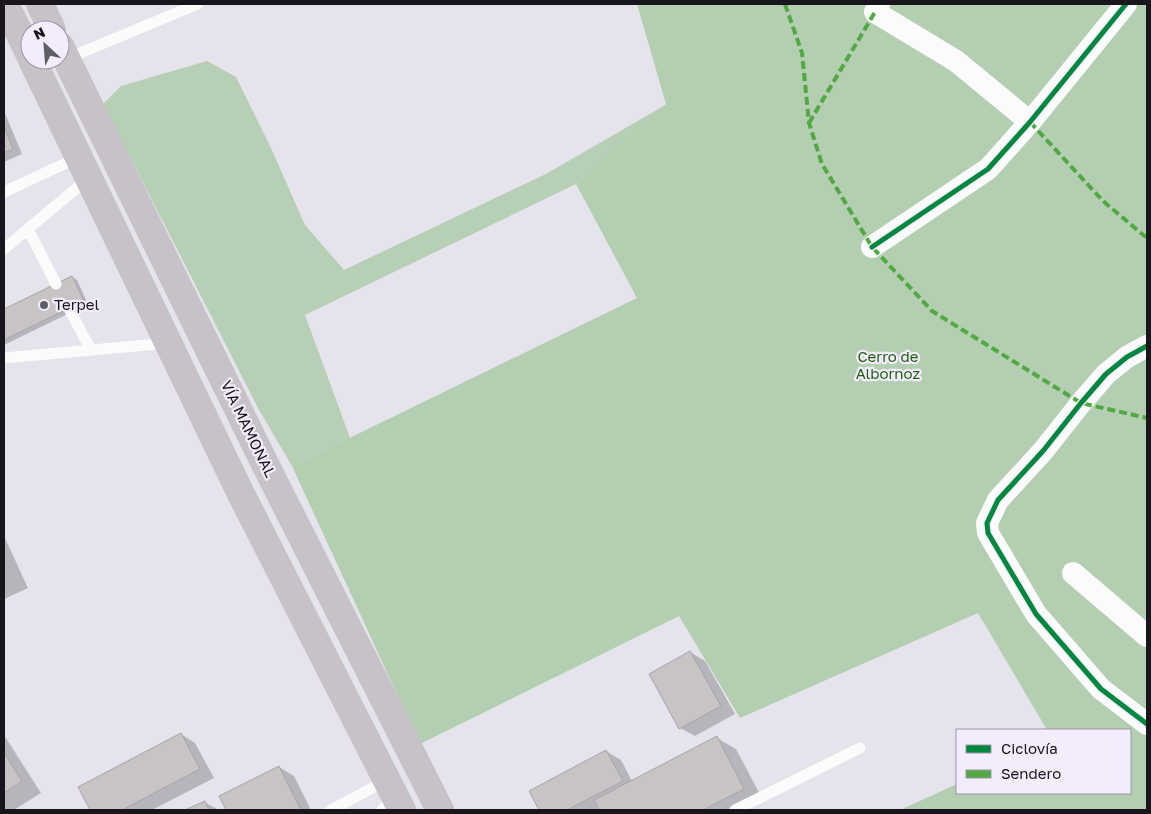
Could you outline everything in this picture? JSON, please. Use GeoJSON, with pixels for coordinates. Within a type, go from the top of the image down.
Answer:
{"type":"FeatureCollection","features":[{"type":"Feature","properties":{"kind":"main road"},"geometry":{"type":"LineString","coordinates":[[5,4],[20,35]]}},
{"type":"Feature","properties":{"kind":"main road"},"geometry":{"type":"LineString","coordinates":[[40,4],[47,20]]}},
{"type":"Feature","properties":{"kind":"main road","name":"VÍA MAMONAL"},"geometry":{"type":"LineString","coordinates":[[70,67],[265,464],[440,810]]}},
{"type":"Feature","properties":{"kind":"main road"},"geometry":{"type":"LineString","coordinates":[[37,70],[240,492],[391,799]]}},
{"type":"Feature","properties":{"kind":"street"},"geometry":{"type":"LineString","coordinates":[[879,4],[875,12],[956,61],[1030,122]]}},
{"type":"Feature","properties":{"kind":"street"},"geometry":{"type":"LineString","coordinates":[[872,247],[988,169],[1030,122],[1126,4]]}},
{"type":"Feature","properties":{"kind":"street"},"geometry":{"type":"LineString","coordinates":[[1147,346],[1127,357],[1106,374],[1044,450],[998,500],[987,523],[988,533],[1036,614],[1101,689],[1147,724]]}},
{"type":"Feature","properties":{"kind":"street"},"geometry":{"type":"LineString","coordinates":[[1073,573],[1147,636]]}},
{"type":"Feature","properties":{"kind":"lane"},"geometry":{"type":"LineString","coordinates":[[70,50],[198,4]]}},
{"type":"Feature","properties":{"kind":"lane"},"geometry":{"type":"LineString","coordinates":[[4,192],[84,167]]}},
{"type":"Feature","properties":{"kind":"lane"},"geometry":{"type":"LineString","coordinates":[[4,249],[28,229],[84,167]]}},
{"type":"Feature","properties":{"kind":"lane"},"geometry":{"type":"LineString","coordinates":[[28,229],[56,284]]}},
{"type":"Feature","properties":{"kind":"lane"},"geometry":{"type":"LineString","coordinates":[[69,309],[91,350]]}},
{"type":"Feature","properties":{"kind":"lane"},"geometry":{"type":"LineString","coordinates":[[4,358],[169,343]]}},
{"type":"Feature","properties":{"kind":"lane"},"geometry":{"type":"LineString","coordinates":[[735,810],[860,748]]}},
{"type":"Feature","properties":{"kind":"lane"},"geometry":{"type":"LineString","coordinates":[[331,810],[391,799]]}},
{"type":"Feature","properties":{"kind":"green space","name":"Cerro de Albornoz"},"geometry":{"type":"Polygon","coordinates":[[[637,4],[1147,4],[1147,810],[900,810],[956,784],[956,794],[1131,794],[1131,729],[1046,729],[978,613],[740,718],[679,616],[420,744],[292,466],[637,298],[576,184],[666,104],[637,4]]]}},
{"type":"Feature","properties":{"kind":"green space"},"geometry":{"type":"Polygon","coordinates":[[[207,61],[236,77],[271,148],[305,225],[344,270],[546,174],[667,104],[576,184],[305,315],[350,438],[292,466],[258,408],[103,104],[121,86],[207,61]]]}},
{"type":"Feature","properties":{"kind":"building"},"geometry":{"type":"Polygon","coordinates":[[[4,127],[13,149],[4,153],[4,127]]]}},
{"type":"Feature","properties":{"kind":"building","name":"Terpel"},"geometry":{"type":"Polygon","coordinates":[[[72,276],[84,301],[4,340],[4,309],[72,276]]]}},
{"type":"Feature","properties":{"kind":"building"},"geometry":{"type":"Polygon","coordinates":[[[690,651],[721,706],[679,729],[649,674],[690,651]]]}},
{"type":"Feature","properties":{"kind":"building"},"geometry":{"type":"Polygon","coordinates":[[[181,733],[200,769],[122,810],[90,810],[78,787],[181,733]]]}},
{"type":"Feature","properties":{"kind":"building"},"geometry":{"type":"Polygon","coordinates":[[[717,736],[744,789],[703,810],[599,810],[594,800],[717,736]]]}},
{"type":"Feature","properties":{"kind":"building"},"geometry":{"type":"Polygon","coordinates":[[[606,750],[623,781],[567,810],[539,810],[529,791],[606,750]]]}},
{"type":"Feature","properties":{"kind":"building"},"geometry":{"type":"Polygon","coordinates":[[[4,753],[22,781],[4,793],[4,753]]]}},
{"type":"Feature","properties":{"kind":"building"},"geometry":{"type":"Polygon","coordinates":[[[279,766],[301,810],[226,810],[219,796],[279,766]]]}},
{"type":"Feature","properties":{"kind":"building"},"geometry":{"type":"Polygon","coordinates":[[[205,801],[209,810],[185,810],[205,801]]]}},
{"type":"Feature","properties":{"kind":"marked path"},"geometry":{"type":"LineString","coordinates":[[785,4],[802,53],[809,123],[822,164],[872,247],[932,311],[1081,403],[1147,418]]}},
{"type":"Feature","properties":{"kind":"marked path"},"geometry":{"type":"LineString","coordinates":[[809,123],[875,12]]}},
{"type":"Feature","properties":{"kind":"marked path"},"geometry":{"type":"LineString","coordinates":[[1030,122],[1103,201],[1147,238]]}},
{"type":"Feature","properties":{"kind":"cycle path"},"geometry":{"type":"LineString","coordinates":[[872,247],[988,169],[1030,122],[1126,4]]}},
{"type":"Feature","properties":{"kind":"cycle path"},"geometry":{"type":"LineString","coordinates":[[1147,346],[1127,357],[1106,374],[1043,451],[998,500],[987,523],[988,533],[1036,614],[1101,689],[1147,724]]}},
{"type":"Feature","properties":{"kind":"place","name":"Terpel"},"geometry":{"type":"Point","coordinates":[44,305]}}]}
